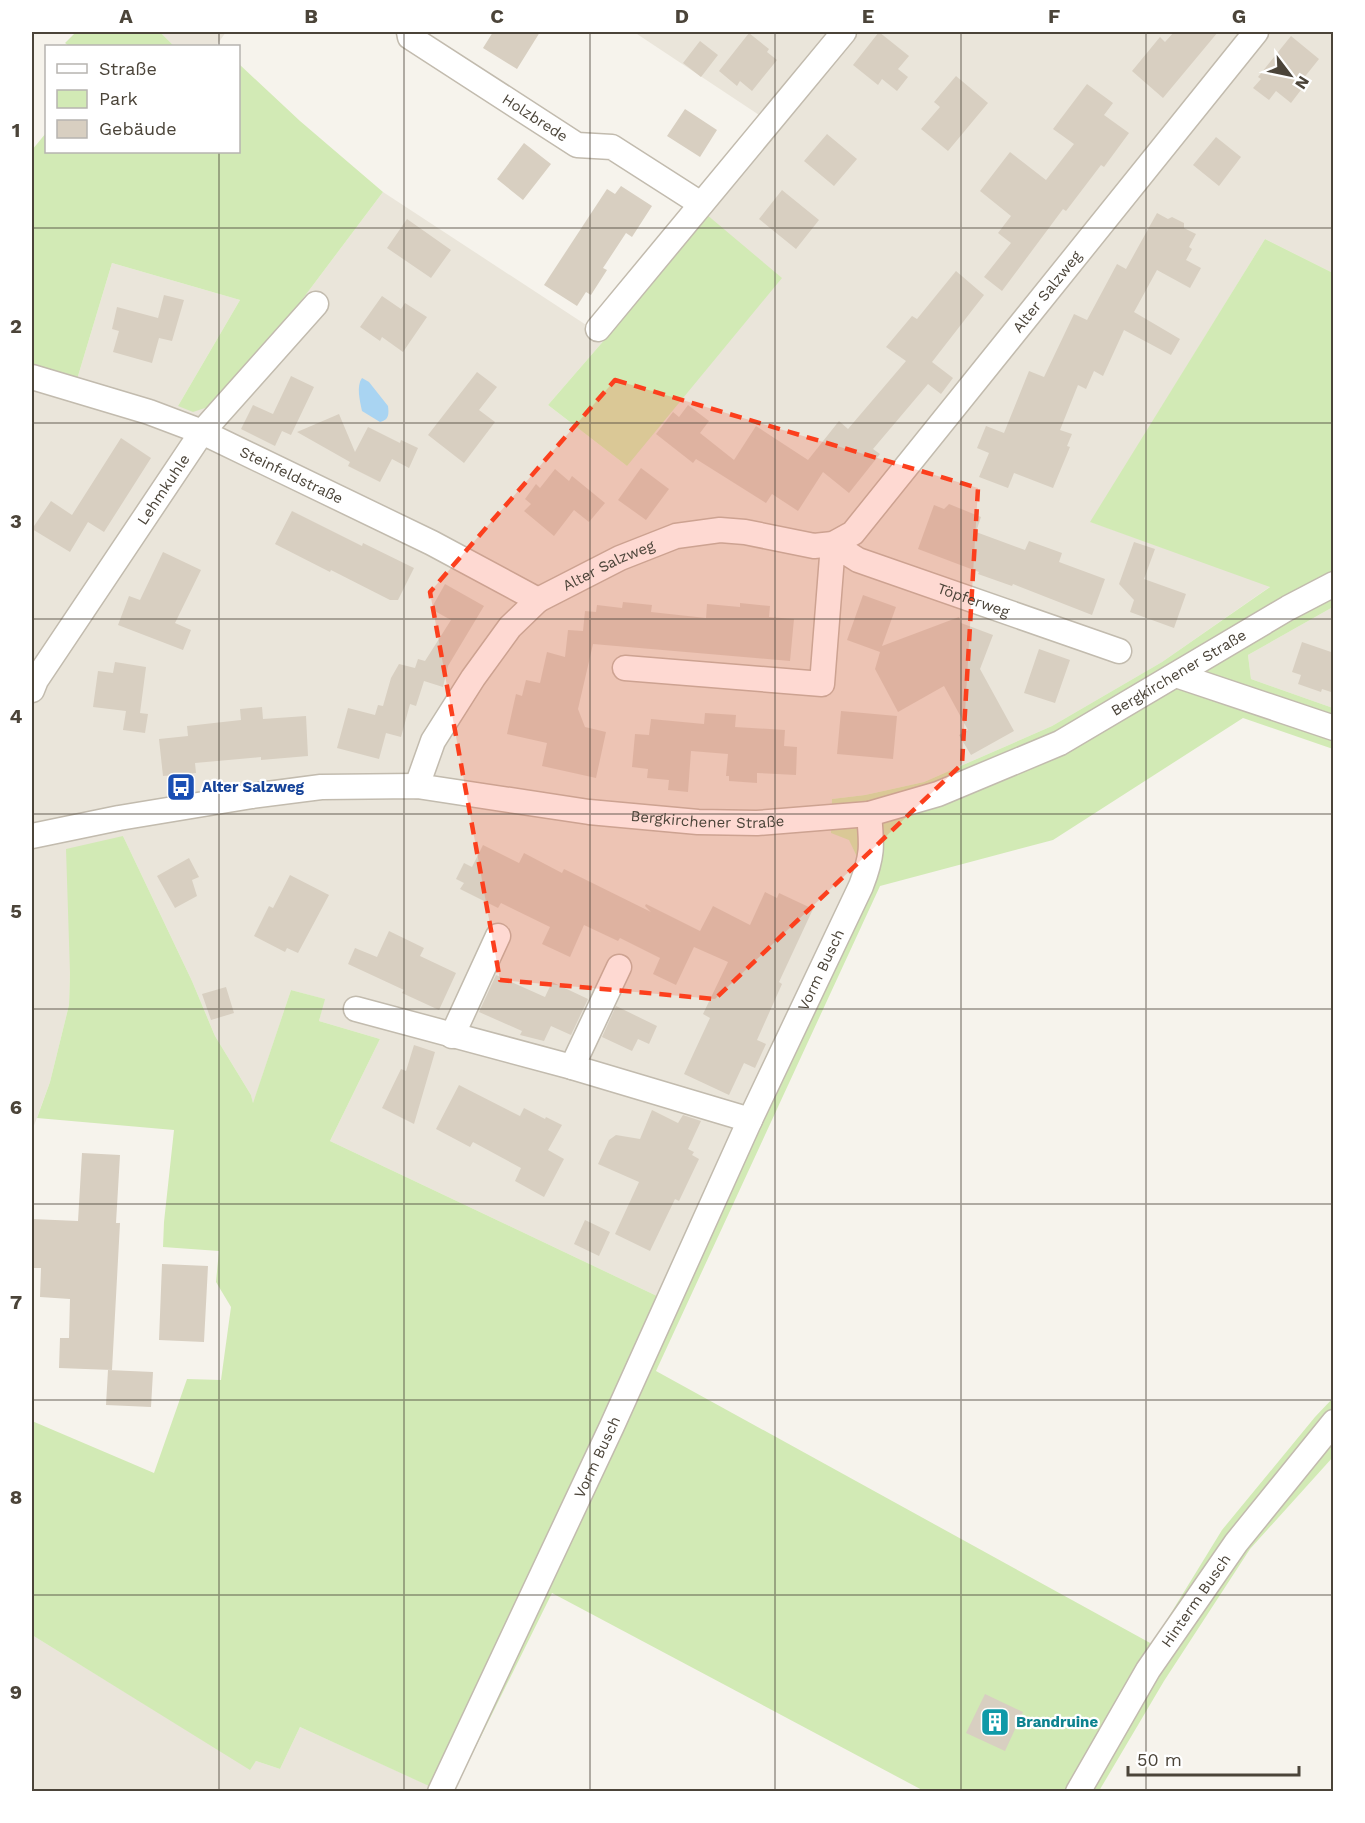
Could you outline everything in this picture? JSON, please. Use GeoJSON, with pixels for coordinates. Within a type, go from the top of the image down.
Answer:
{"type":"FeatureCollection","features":[{"type":"Feature","properties":{"kind":"street","name":"Holzbrede"},"geometry":{"type":"LineString","coordinates":[[409,32],[410,37],[577,145],[612,147],[701,204]]}},
{"type":"Feature","properties":{"kind":"street"},"geometry":{"type":"LineString","coordinates":[[598,329],[844,32]]}},
{"type":"Feature","properties":{"kind":"street","name":"Alter Salzweg"},"geometry":{"type":"LineString","coordinates":[[417,786],[433,741],[473,678],[510,627],[538,600],[620,558],[676,536],[720,530],[745,532],[814,546],[832,544],[853,533],[1256,32]]}},
{"type":"Feature","properties":{"kind":"street","name":"Lehmkuhle"},"geometry":{"type":"LineString","coordinates":[[32,690],[36,680],[202,432],[316,304]]}},
{"type":"Feature","properties":{"kind":"street","name":"Steinfeldstraße"},"geometry":{"type":"LineString","coordinates":[[32,377],[149,412],[202,432],[432,543],[538,600]]}},
{"type":"Feature","properties":{"kind":"street"},"geometry":{"type":"LineString","coordinates":[[625,668],[822,684],[832,544]]}},
{"type":"Feature","properties":{"kind":"street","name":"Töpferweg"},"geometry":{"type":"LineString","coordinates":[[832,544],[858,560],[1119,651]]}},
{"type":"Feature","properties":{"kind":"street","name":"Bergkirchener Straße"},"geometry":{"type":"LineString","coordinates":[[32,836],[119,818],[321,787],[417,786],[589,812],[698,822],[758,823],[869,814],[938,795],[1060,743],[1288,608],[1334,584]]}},
{"type":"Feature","properties":{"kind":"street"},"geometry":{"type":"LineString","coordinates":[[1176,675],[1334,728]]}},
{"type":"Feature","properties":{"kind":"street","name":"Vorm Busch"},"geometry":{"type":"LineString","coordinates":[[440,1791],[612,1426],[750,1120],[861,886],[869,866],[872,847],[869,814]]}},
{"type":"Feature","properties":{"kind":"street"},"geometry":{"type":"LineString","coordinates":[[452,1036],[498,936]]}},
{"type":"Feature","properties":{"kind":"street"},"geometry":{"type":"LineString","coordinates":[[572,1067],[619,967]]}},
{"type":"Feature","properties":{"kind":"street"},"geometry":{"type":"LineString","coordinates":[[356,1009],[572,1067],[750,1120]]}},
{"type":"Feature","properties":{"kind":"street","name":"Hinterm Busch"},"geometry":{"type":"LineString","coordinates":[[1078,1791],[1148,1670],[1236,1543],[1334,1422]]}},
{"type":"Feature","properties":{"kind":"highlighted area"},"geometry":{"type":"Polygon","coordinates":[[[615,380],[978,488],[962,764],[715,999],[500,980],[430,592],[615,380]]]}},
{"type":"Feature","properties":{"kind":"shaded area"},"geometry":{"type":"Polygon","coordinates":[[[160,32],[226,32],[217,45],[173,45],[160,32]]]}},
{"type":"Feature","properties":{"kind":"shaded area"},"geometry":{"type":"Polygon","coordinates":[[[634,32],[1333,32],[1333,273],[1265,239],[1091,522],[1271,586],[1162,662],[1052,726],[924,782],[865,795],[832,799],[856,855],[856,871],[657,1296],[330,1141],[380,1039],[319,1021],[324,999],[291,990],[253,1104],[251,1095],[215,1036],[192,981],[123,836],[70,973],[69,1005],[50,1082],[32,1131],[32,374],[75,386],[112,263],[240,300],[178,406],[265,349],[383,192],[606,338],[548,405],[627,466],[706,214],[768,121],[634,32]]]}},
{"type":"Feature","properties":{"kind":"shaded area"},"geometry":{"type":"Polygon","coordinates":[[[1333,607],[1333,708],[1251,679],[1248,655],[1333,607]]]}},
{"type":"Feature","properties":{"kind":"shaded area"},"geometry":{"type":"Polygon","coordinates":[[[32,1635],[250,1769],[256,1761],[280,1769],[300,1727],[430,1786],[427,1792],[32,1791],[32,1635]]]}},
{"type":"Feature","properties":{"kind":"green space"},"geometry":{"type":"Polygon","coordinates":[[[76,32],[160,32],[173,45],[68,45],[65,43],[76,32]]]}},
{"type":"Feature","properties":{"kind":"green space"},"geometry":{"type":"Polygon","coordinates":[[[240,65],[300,121],[383,192],[265,349],[217,404],[193,412],[178,406],[240,300],[112,263],[75,386],[32,374],[32,150],[45,134],[45,153],[240,153],[240,65]]]}},
{"type":"Feature","properties":{"kind":"green space"},"geometry":{"type":"Polygon","coordinates":[[[706,214],[782,278],[627,466],[548,405],[606,338],[706,214]]]}},
{"type":"Feature","properties":{"kind":"green space"},"geometry":{"type":"Polygon","coordinates":[[[1265,239],[1333,273],[1333,607],[1248,655],[1251,679],[1333,708],[1333,749],[1243,718],[1053,840],[880,886],[656,1371],[1152,1644],[1222,1530],[1333,1398],[1333,1457],[1250,1549],[1164,1681],[1099,1791],[924,1791],[552,1593],[454,1791],[427,1791],[429,1786],[300,1727],[280,1769],[256,1761],[250,1770],[32,1635],[32,1421],[154,1473],[187,1379],[221,1380],[231,1307],[216,1282],[219,1251],[163,1247],[174,1130],[37,1118],[50,1082],[69,1005],[66,849],[123,836],[192,981],[215,1036],[251,1095],[253,1103],[291,990],[325,999],[319,1021],[380,1039],[330,1141],[657,1296],[856,871],[856,855],[849,840],[831,833],[832,799],[865,795],[924,782],[1052,726],[1162,662],[1270,587],[1090,522],[1265,239]]]}},
{"type":"Feature","properties":{"kind":"water"},"geometry":{"type":"Polygon","coordinates":[[[362,378],[369,382],[388,406],[388,416],[385,420],[380,422],[362,411],[359,389],[362,378]]]}},
{"type":"Feature","properties":{"kind":"building"},"geometry":{"type":"Polygon","coordinates":[[[493,32],[540,32],[517,69],[483,48],[493,32]]]}},
{"type":"Feature","properties":{"kind":"building"},"geometry":{"type":"Polygon","coordinates":[[[879,32],[909,56],[898,69],[908,77],[897,91],[882,79],[878,85],[853,65],[879,32]]]}},
{"type":"Feature","properties":{"kind":"building"},"geometry":{"type":"Polygon","coordinates":[[[1174,32],[1218,32],[1163,98],[1132,71],[1160,37],[1165,42],[1174,32]]]}},
{"type":"Feature","properties":{"kind":"building"},"geometry":{"type":"Polygon","coordinates":[[[749,33],[769,49],[767,52],[777,60],[752,91],[740,81],[737,86],[719,71],[749,33]]]}},
{"type":"Feature","properties":{"kind":"building"},"geometry":{"type":"Polygon","coordinates":[[[1291,36],[1319,59],[1303,79],[1307,82],[1291,103],[1276,91],[1269,100],[1253,88],[1261,79],[1258,77],[1291,36]]]}},
{"type":"Feature","properties":{"kind":"building"},"geometry":{"type":"Polygon","coordinates":[[[700,41],[718,55],[701,77],[683,63],[700,41]]]}},
{"type":"Feature","properties":{"kind":"building"},"geometry":{"type":"Polygon","coordinates":[[[956,76],[988,103],[948,151],[921,129],[940,107],[934,102],[956,76]]]}},
{"type":"Feature","properties":{"kind":"building"},"geometry":{"type":"Polygon","coordinates":[[[1087,84],[1113,103],[1104,115],[1129,133],[1104,167],[1101,165],[1066,211],[1063,209],[1002,291],[984,277],[1011,243],[998,233],[1011,216],[980,191],[1010,152],[1046,180],[1074,144],[1053,129],[1087,84]]]}},
{"type":"Feature","properties":{"kind":"building"},"geometry":{"type":"Polygon","coordinates":[[[685,109],[717,130],[700,157],[667,136],[685,109]]]}},
{"type":"Feature","properties":{"kind":"building"},"geometry":{"type":"Polygon","coordinates":[[[827,134],[857,159],[834,186],[804,161],[827,134]]]}},
{"type":"Feature","properties":{"kind":"building"},"geometry":{"type":"Polygon","coordinates":[[[1216,137],[1241,157],[1219,186],[1193,165],[1216,137]]]}},
{"type":"Feature","properties":{"kind":"building"},"geometry":{"type":"Polygon","coordinates":[[[524,143],[551,164],[523,200],[497,179],[524,143]]]}},
{"type":"Feature","properties":{"kind":"building"},"geometry":{"type":"Polygon","coordinates":[[[621,186],[652,206],[632,237],[626,233],[603,268],[607,270],[591,295],[586,292],[577,306],[544,285],[607,189],[615,194],[621,186]]]}},
{"type":"Feature","properties":{"kind":"building"},"geometry":{"type":"Polygon","coordinates":[[[782,190],[819,220],[796,249],[759,219],[782,190]]]}},
{"type":"Feature","properties":{"kind":"building"},"geometry":{"type":"Polygon","coordinates":[[[1157,213],[1168,219],[1172,217],[1184,223],[1184,228],[1196,234],[1189,247],[1192,249],[1186,260],[1201,268],[1190,288],[1157,270],[1134,312],[1180,339],[1171,355],[1124,330],[1103,376],[1094,371],[1086,389],[1078,385],[1060,430],[1072,434],[1067,446],[1070,447],[1053,488],[1014,473],[1008,488],[979,477],[989,453],[977,448],[986,426],[1004,433],[1029,371],[1044,377],[1074,314],[1087,320],[1117,264],[1126,269],[1157,213]]]}},
{"type":"Feature","properties":{"kind":"building"},"geometry":{"type":"Polygon","coordinates":[[[407,219],[451,250],[431,278],[387,248],[407,219]]]}},
{"type":"Feature","properties":{"kind":"building"},"geometry":{"type":"Polygon","coordinates":[[[956,271],[984,295],[932,362],[953,378],[941,394],[928,384],[873,449],[880,454],[849,493],[823,472],[798,511],[772,494],[766,503],[696,459],[693,463],[656,434],[673,412],[679,417],[688,405],[709,421],[700,433],[734,460],[756,426],[808,460],[839,421],[848,429],[906,361],[886,347],[912,316],[917,319],[956,271]]]}},
{"type":"Feature","properties":{"kind":"building"},"geometry":{"type":"Polygon","coordinates":[[[164,295],[184,300],[172,341],[159,338],[152,363],[113,352],[119,331],[112,329],[117,307],[158,318],[164,295]]]}},
{"type":"Feature","properties":{"kind":"building"},"geometry":{"type":"Polygon","coordinates":[[[382,296],[401,309],[405,303],[427,317],[403,352],[382,337],[380,341],[360,327],[382,296]]]}},
{"type":"Feature","properties":{"kind":"building"},"geometry":{"type":"Polygon","coordinates":[[[477,372],[497,387],[479,410],[495,422],[464,463],[428,435],[477,372]]]}},
{"type":"Feature","properties":{"kind":"building"},"geometry":{"type":"Polygon","coordinates":[[[291,376],[314,387],[291,435],[282,431],[275,446],[241,429],[253,405],[273,414],[291,376]]]}},
{"type":"Feature","properties":{"kind":"building"},"geometry":{"type":"Polygon","coordinates":[[[339,414],[355,452],[368,427],[400,443],[401,440],[418,448],[409,468],[392,459],[380,482],[348,466],[350,462],[297,432],[339,414]]]}},
{"type":"Feature","properties":{"kind":"building"},"geometry":{"type":"Polygon","coordinates":[[[121,438],[151,458],[104,532],[88,522],[70,552],[32,529],[51,501],[72,515],[121,438]]]}},
{"type":"Feature","properties":{"kind":"building"},"geometry":{"type":"Polygon","coordinates":[[[641,468],[669,489],[646,520],[618,500],[641,468]]]}},
{"type":"Feature","properties":{"kind":"building"},"geometry":{"type":"Polygon","coordinates":[[[555,469],[569,481],[572,476],[605,503],[589,522],[574,510],[554,536],[524,511],[531,504],[525,499],[536,484],[540,488],[555,469]]]}},
{"type":"Feature","properties":{"kind":"building"},"geometry":{"type":"Polygon","coordinates":[[[949,504],[981,517],[976,532],[1025,550],[1029,541],[1062,553],[1059,562],[1105,579],[1092,615],[1013,584],[1012,586],[978,574],[979,572],[918,549],[934,505],[944,509],[949,504]]]}},
{"type":"Feature","properties":{"kind":"building"},"geometry":{"type":"Polygon","coordinates":[[[292,511],[362,546],[363,543],[414,568],[398,600],[390,600],[275,544],[292,511]]]}},
{"type":"Feature","properties":{"kind":"building"},"geometry":{"type":"Polygon","coordinates":[[[1134,542],[1155,549],[1144,579],[1186,594],[1174,628],[1130,612],[1134,600],[1119,584],[1134,542]]]}},
{"type":"Feature","properties":{"kind":"building"},"geometry":{"type":"Polygon","coordinates":[[[163,552],[201,570],[175,623],[191,630],[183,650],[118,625],[129,596],[140,600],[163,552]]]}},
{"type":"Feature","properties":{"kind":"building"},"geometry":{"type":"Polygon","coordinates":[[[445,584],[484,606],[448,666],[443,687],[424,681],[416,706],[410,704],[401,737],[386,733],[379,759],[337,748],[348,708],[375,715],[378,705],[383,706],[391,678],[399,664],[415,668],[418,659],[425,661],[451,620],[431,609],[445,584]]]}},
{"type":"Feature","properties":{"kind":"building"},"geometry":{"type":"Polygon","coordinates":[[[863,595],[896,607],[882,646],[959,617],[961,623],[993,635],[980,669],[1014,731],[971,755],[959,735],[968,730],[944,686],[898,712],[875,669],[880,652],[847,640],[863,595]]]}},
{"type":"Feature","properties":{"kind":"building"},"geometry":{"type":"Polygon","coordinates":[[[623,602],[652,605],[651,612],[706,618],[707,604],[740,607],[740,603],[770,606],[769,617],[794,619],[790,661],[593,644],[578,709],[585,727],[606,732],[596,778],[542,766],[547,743],[507,734],[516,694],[522,696],[526,680],[540,683],[547,652],[565,657],[568,630],[583,631],[585,611],[596,612],[597,605],[622,608],[623,602]]]}},
{"type":"Feature","properties":{"kind":"building"},"geometry":{"type":"Polygon","coordinates":[[[1302,642],[1334,653],[1334,693],[1322,689],[1321,692],[1298,684],[1301,675],[1292,672],[1302,642]]]}},
{"type":"Feature","properties":{"kind":"building"},"geometry":{"type":"Polygon","coordinates":[[[1039,649],[1070,660],[1055,703],[1024,693],[1039,649]]]}},
{"type":"Feature","properties":{"kind":"building"},"geometry":{"type":"Polygon","coordinates":[[[115,662],[146,667],[140,713],[148,714],[145,733],[123,730],[126,711],[93,707],[98,671],[113,673],[115,662]]]}},
{"type":"Feature","properties":{"kind":"building"},"geometry":{"type":"Polygon","coordinates":[[[262,707],[263,719],[306,716],[308,756],[261,760],[261,757],[195,763],[196,773],[163,776],[159,739],[188,736],[187,726],[241,720],[240,709],[262,707]]]}},
{"type":"Feature","properties":{"kind":"building"},"geometry":{"type":"Polygon","coordinates":[[[841,711],[897,716],[893,759],[837,754],[841,711]]]}},
{"type":"Feature","properties":{"kind":"building"},"geometry":{"type":"Polygon","coordinates":[[[705,713],[736,715],[735,727],[785,730],[784,746],[797,747],[796,775],[757,773],[757,783],[729,781],[729,776],[726,776],[728,754],[691,751],[688,792],[668,790],[669,780],[647,778],[648,769],[632,767],[635,734],[649,735],[651,719],[704,724],[705,713]]]}},
{"type":"Feature","properties":{"kind":"building"},"geometry":{"type":"Polygon","coordinates":[[[483,845],[519,863],[524,853],[562,873],[564,869],[651,912],[645,906],[646,904],[700,931],[713,906],[750,925],[765,892],[777,898],[779,893],[813,909],[779,982],[782,984],[757,1040],[766,1044],[755,1068],[744,1063],[729,1095],[684,1074],[710,1018],[703,1014],[728,962],[694,947],[676,985],[653,974],[660,958],[620,938],[618,941],[584,925],[570,957],[542,944],[550,927],[501,903],[498,908],[460,889],[464,883],[456,879],[464,863],[472,867],[483,845]]]}},
{"type":"Feature","properties":{"kind":"building"},"geometry":{"type":"Polygon","coordinates":[[[189,858],[199,877],[192,880],[197,896],[175,908],[157,876],[189,858]]]}},
{"type":"Feature","properties":{"kind":"building"},"geometry":{"type":"Polygon","coordinates":[[[290,875],[329,895],[298,953],[287,948],[285,952],[254,936],[269,906],[273,908],[290,875]]]}},
{"type":"Feature","properties":{"kind":"building"},"geometry":{"type":"Polygon","coordinates":[[[389,931],[424,948],[420,956],[456,973],[439,1010],[402,993],[404,990],[348,964],[355,948],[377,957],[389,931]]]}},
{"type":"Feature","properties":{"kind":"building"},"geometry":{"type":"Polygon","coordinates":[[[496,975],[545,997],[552,982],[588,999],[571,1035],[551,1026],[544,1041],[520,1035],[522,1031],[479,1012],[496,975]]]}},
{"type":"Feature","properties":{"kind":"building"},"geometry":{"type":"Polygon","coordinates":[[[226,987],[234,1013],[211,1020],[202,994],[226,987]]]}},
{"type":"Feature","properties":{"kind":"building"},"geometry":{"type":"Polygon","coordinates":[[[616,1006],[657,1026],[649,1044],[638,1039],[632,1051],[602,1037],[616,1006]]]}},
{"type":"Feature","properties":{"kind":"building"},"geometry":{"type":"Polygon","coordinates":[[[414,1045],[435,1052],[414,1124],[382,1108],[401,1069],[406,1071],[414,1045]]]}},
{"type":"Feature","properties":{"kind":"building"},"geometry":{"type":"Polygon","coordinates":[[[459,1085],[520,1116],[524,1108],[562,1125],[548,1150],[564,1159],[544,1197],[515,1181],[521,1168],[473,1142],[470,1147],[436,1129],[459,1085]]]}},
{"type":"Feature","properties":{"kind":"building"},"geometry":{"type":"Polygon","coordinates":[[[652,1110],[678,1123],[683,1115],[701,1121],[688,1149],[694,1152],[692,1155],[699,1159],[679,1201],[675,1199],[650,1251],[615,1234],[639,1182],[598,1164],[609,1140],[616,1135],[640,1139],[652,1110]]]}},
{"type":"Feature","properties":{"kind":"building"},"geometry":{"type":"Polygon","coordinates":[[[82,1153],[120,1155],[116,1223],[120,1223],[112,1370],[59,1368],[60,1338],[69,1338],[70,1299],[40,1297],[41,1268],[32,1268],[32,1219],[78,1221],[82,1153]]]}},
{"type":"Feature","properties":{"kind":"building"},"geometry":{"type":"Polygon","coordinates":[[[585,1220],[610,1232],[599,1256],[574,1244],[585,1220]]]}},
{"type":"Feature","properties":{"kind":"building"},"geometry":{"type":"Polygon","coordinates":[[[162,1264],[208,1266],[204,1342],[159,1340],[162,1264]]]}},
{"type":"Feature","properties":{"kind":"building"},"geometry":{"type":"Polygon","coordinates":[[[108,1370],[153,1372],[151,1407],[106,1405],[108,1370]]]}},
{"type":"Feature","properties":{"kind":"building","name":"Brandruine"},"geometry":{"type":"Polygon","coordinates":[[[985,1694],[1023,1712],[1005,1751],[966,1733],[985,1694]]]}},
{"type":"Feature","properties":{"kind":"place","name":"Alter Salzweg"},"geometry":{"type":"Point","coordinates":[181,787]}},
{"type":"Feature","properties":{"kind":"place","name":"Brandruine"},"geometry":{"type":"Point","coordinates":[995,1722]}}]}
